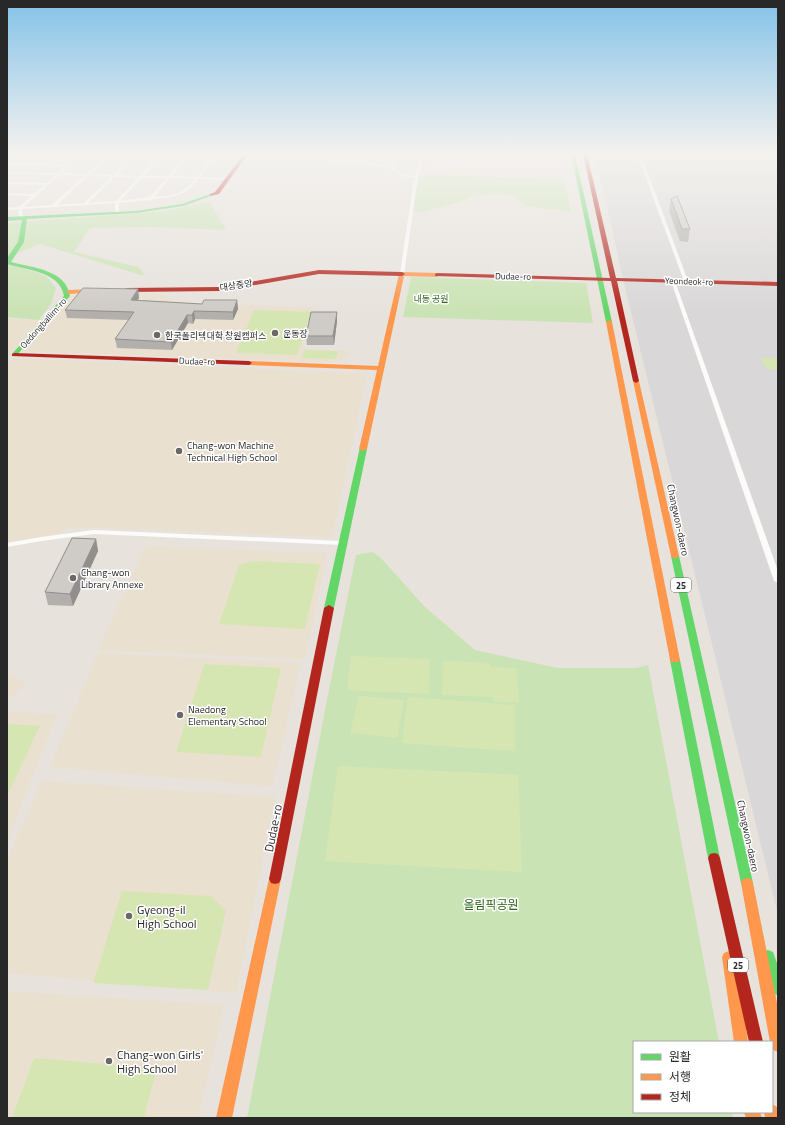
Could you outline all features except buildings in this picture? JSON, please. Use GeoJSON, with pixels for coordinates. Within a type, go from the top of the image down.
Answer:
{"type":"FeatureCollection","features":[{"type":"Feature","properties":{"kind":"main road"},"geometry":{"type":"LineString","coordinates":[[7,219],[117,213],[173,206]]}},
{"type":"Feature","properties":{"kind":"main road","name":"25"},"geometry":{"type":"LineString","coordinates":[[584,206],[600,279],[720,888],[756,1041]]}},
{"type":"Feature","properties":{"kind":"main road","name":"Changwon-daero"},"geometry":{"type":"LineString","coordinates":[[597,206],[749,890],[778,1046]]}},
{"type":"Feature","properties":{"kind":"main road","name":"Oedongballim-ro"},"geometry":{"type":"LineString","coordinates":[[14,355],[69,292],[66,284],[59,278],[17,267],[8,263],[8,260],[20,248],[25,227],[25,218]]}},
{"type":"Feature","properties":{"kind":"main road","name":"대상중앙"},"geometry":{"type":"LineString","coordinates":[[117,291],[220,289],[319,272],[402,274]]}},
{"type":"Feature","properties":{"kind":"main road","name":"Dudae-ro"},"geometry":{"type":"LineString","coordinates":[[224,1118],[272,893],[342,543],[402,274],[600,279]]}},
{"type":"Feature","properties":{"kind":"main road","name":"Yeondeok-ro"},"geometry":{"type":"LineString","coordinates":[[600,279],[778,284]]}},
{"type":"Feature","properties":{"kind":"main road"},"geometry":{"type":"LineString","coordinates":[[69,292],[101,291]]}},
{"type":"Feature","properties":{"kind":"main road","name":"Dudae-ro"},"geometry":{"type":"LineString","coordinates":[[14,355],[380,368]]}},
{"type":"Feature","properties":{"kind":"main road","name":"25"},"geometry":{"type":"LineString","coordinates":[[720,888],[741,1041]]}},
{"type":"Feature","properties":{"kind":"main road","name":"Changwon-daero"},"geometry":{"type":"LineString","coordinates":[[749,890],[778,989]]}},
{"type":"Feature","properties":{"kind":"street"},"geometry":{"type":"LineString","coordinates":[[7,209],[38,206]]}},
{"type":"Feature","properties":{"kind":"street"},"geometry":{"type":"LineString","coordinates":[[117,206],[117,213]]}},
{"type":"Feature","properties":{"kind":"street"},"geometry":{"type":"LineString","coordinates":[[402,274],[412,206]]}},
{"type":"Feature","properties":{"kind":"street"},"geometry":{"type":"LineString","coordinates":[[658,206],[686,281]]}},
{"type":"Feature","properties":{"kind":"street"},"geometry":{"type":"LineString","coordinates":[[22,207],[20,216],[25,218]]}},
{"type":"Feature","properties":{"kind":"street"},"geometry":{"type":"LineString","coordinates":[[673,281],[778,581]]}},
{"type":"Feature","properties":{"kind":"street"},"geometry":{"type":"LineString","coordinates":[[7,545],[94,532],[342,543]]}},
{"type":"Feature","properties":{"kind":"shaded area"},"geometry":{"type":"Polygon","coordinates":[[[607,206],[778,206],[778,915],[624,283],[607,206]]]}},
{"type":"Feature","properties":{"kind":"shaded area","name":"한국폴리텍대학 창원캠퍼스"},"geometry":{"type":"Polygon","coordinates":[[[72,293],[161,294],[180,303],[314,308],[303,349],[351,351],[340,362],[10,351],[7,354],[7,319],[52,320],[72,293]]]}},
{"type":"Feature","properties":{"kind":"shaded area","name":"Chang-won Machine Technical High School"},"geometry":{"type":"Polygon","coordinates":[[[13,358],[367,374],[332,537],[72,527],[55,535],[7,543],[7,365],[13,358]]]}},
{"type":"Feature","properties":{"kind":"shaded area"},"geometry":{"type":"Polygon","coordinates":[[[146,546],[327,553],[305,659],[98,650],[146,546]]]}},
{"type":"Feature","properties":{"kind":"shaded area","name":"Naedong Elementary School"},"geometry":{"type":"Polygon","coordinates":[[[98,653],[301,663],[272,786],[50,767],[98,653]]]}},
{"type":"Feature","properties":{"kind":"shaded area"},"geometry":{"type":"Polygon","coordinates":[[[7,673],[27,684],[10,697],[7,696],[7,673]]]}},
{"type":"Feature","properties":{"kind":"shaded area"},"geometry":{"type":"Polygon","coordinates":[[[7,712],[57,714],[7,840],[7,712]]]}},
{"type":"Feature","properties":{"kind":"shaded area","name":"Gyeong-il High School"},"geometry":{"type":"Polygon","coordinates":[[[42,781],[275,797],[236,993],[7,973],[7,860],[42,781]]]}},
{"type":"Feature","properties":{"kind":"shaded area","name":"Chang-won Girls' High School"},"geometry":{"type":"Polygon","coordinates":[[[7,991],[224,1005],[198,1118],[7,1118],[7,991]]]}},
{"type":"Feature","properties":{"kind":"green space"},"geometry":{"type":"Polygon","coordinates":[[[188,206],[213,206],[226,230],[153,227],[90,228],[74,252],[138,267],[144,274],[141,275],[40,244],[7,258],[7,223],[165,211],[188,206]]]}},
{"type":"Feature","properties":{"kind":"green space"},"geometry":{"type":"Polygon","coordinates":[[[414,206],[442,206],[422,212],[413,210],[414,206]]]}},
{"type":"Feature","properties":{"kind":"green space"},"geometry":{"type":"Polygon","coordinates":[[[531,206],[570,206],[571,212],[531,206]]]}},
{"type":"Feature","properties":{"kind":"green space"},"geometry":{"type":"Polygon","coordinates":[[[7,262],[46,276],[56,288],[52,302],[39,320],[7,317],[7,262]]]}},
{"type":"Feature","properties":{"kind":"green space","name":"내동 공원"},"geometry":{"type":"Polygon","coordinates":[[[411,277],[586,283],[593,323],[403,317],[411,277]]]}},
{"type":"Feature","properties":{"kind":"green space","name":"운동장"},"geometry":{"type":"Polygon","coordinates":[[[254,310],[311,312],[297,355],[236,353],[254,310]]]}},
{"type":"Feature","properties":{"kind":"green space"},"geometry":{"type":"Polygon","coordinates":[[[304,350],[338,351],[336,359],[302,358],[304,350]]]}},
{"type":"Feature","properties":{"kind":"green space"},"geometry":{"type":"Polygon","coordinates":[[[761,358],[778,358],[778,370],[766,369],[761,358]]]}},
{"type":"Feature","properties":{"kind":"green space","name":"올림픽공원"},"geometry":{"type":"Polygon","coordinates":[[[372,552],[380,557],[424,606],[475,650],[558,668],[636,668],[648,665],[719,1041],[633,1041],[633,1113],[732,1113],[733,1118],[247,1118],[356,555],[372,552]]]}},
{"type":"Feature","properties":{"kind":"green space"},"geometry":{"type":"Polygon","coordinates":[[[252,561],[320,564],[305,629],[219,624],[239,565],[252,561]]]}},
{"type":"Feature","properties":{"kind":"green space"},"geometry":{"type":"Polygon","coordinates":[[[351,656],[430,659],[429,694],[347,690],[351,656]]]}},
{"type":"Feature","properties":{"kind":"green space"},"geometry":{"type":"Polygon","coordinates":[[[443,661],[490,663],[490,667],[516,668],[519,702],[494,702],[492,697],[442,695],[443,661]]]}},
{"type":"Feature","properties":{"kind":"green space"},"geometry":{"type":"Polygon","coordinates":[[[204,664],[281,668],[261,757],[176,752],[204,664]]]}},
{"type":"Feature","properties":{"kind":"green space"},"geometry":{"type":"Polygon","coordinates":[[[359,696],[404,700],[397,738],[350,733],[359,696]]]}},
{"type":"Feature","properties":{"kind":"green space"},"geometry":{"type":"Polygon","coordinates":[[[408,697],[515,705],[515,751],[402,743],[408,697]]]}},
{"type":"Feature","properties":{"kind":"green space"},"geometry":{"type":"Polygon","coordinates":[[[7,724],[40,726],[7,796],[7,724]]]}},
{"type":"Feature","properties":{"kind":"green space"},"geometry":{"type":"Polygon","coordinates":[[[338,766],[518,775],[522,872],[325,861],[338,766]]]}},
{"type":"Feature","properties":{"kind":"green space"},"geometry":{"type":"Polygon","coordinates":[[[122,891],[211,896],[226,911],[208,990],[93,983],[122,891]]]}},
{"type":"Feature","properties":{"kind":"green space"},"geometry":{"type":"Polygon","coordinates":[[[34,1058],[157,1068],[144,1118],[12,1118],[34,1058]]]}},
{"type":"Feature","properties":{"kind":"traffic: fast"},"geometry":{"type":"LineString","coordinates":[[7,219],[136,212],[173,206]]}},
{"type":"Feature","properties":{"kind":"traffic: fast"},"geometry":{"type":"LineString","coordinates":[[584,206],[609,322]]}},
{"type":"Feature","properties":{"kind":"traffic: fast"},"geometry":{"type":"LineString","coordinates":[[14,355],[67,296],[66,288],[54,277],[45,273],[8,263],[8,260],[21,242],[25,218]]}},
{"type":"Feature","properties":{"kind":"traffic: fast"},"geometry":{"type":"LineString","coordinates":[[329,608],[363,449]]}},
{"type":"Feature","properties":{"kind":"traffic: fast"},"geometry":{"type":"LineString","coordinates":[[675,556],[747,883]]}},
{"type":"Feature","properties":{"kind":"traffic: fast"},"geometry":{"type":"LineString","coordinates":[[675,660],[714,858]]}},
{"type":"Feature","properties":{"kind":"traffic: fast"},"geometry":{"type":"LineString","coordinates":[[768,956],[778,989]]}},
{"type":"Feature","properties":{"kind":"traffic: slow"},"geometry":{"type":"LineString","coordinates":[[363,449],[402,274],[437,275]]}},
{"type":"Feature","properties":{"kind":"traffic: slow"},"geometry":{"type":"LineString","coordinates":[[69,292],[94,291]]}},
{"type":"Feature","properties":{"kind":"traffic: slow"},"geometry":{"type":"LineString","coordinates":[[609,322],[675,660]]}},
{"type":"Feature","properties":{"kind":"traffic: slow"},"geometry":{"type":"LineString","coordinates":[[249,363],[380,368]]}},
{"type":"Feature","properties":{"kind":"traffic: slow"},"geometry":{"type":"LineString","coordinates":[[636,381],[675,556]]}},
{"type":"Feature","properties":{"kind":"traffic: slow"},"geometry":{"type":"LineString","coordinates":[[224,1118],[275,879]]}},
{"type":"Feature","properties":{"kind":"traffic: slow"},"geometry":{"type":"LineString","coordinates":[[747,883],[778,1045]]}},
{"type":"Feature","properties":{"kind":"traffic: slow"},"geometry":{"type":"LineString","coordinates":[[729,957],[741,1041]]}},
{"type":"Feature","properties":{"kind":"traffic: slow"},"geometry":{"type":"LineString","coordinates":[[752,1113],[754,1118]]}},
{"type":"Feature","properties":{"kind":"traffic: slow"},"geometry":{"type":"LineString","coordinates":[[772,1113],[773,1118]]}},
{"type":"Feature","properties":{"kind":"traffic: jam"},"geometry":{"type":"LineString","coordinates":[[597,206],[636,381]]}},
{"type":"Feature","properties":{"kind":"traffic: jam"},"geometry":{"type":"LineString","coordinates":[[126,290],[220,289],[319,272],[402,274]]}},
{"type":"Feature","properties":{"kind":"traffic: jam"},"geometry":{"type":"LineString","coordinates":[[437,275],[778,284]]}},
{"type":"Feature","properties":{"kind":"traffic: jam"},"geometry":{"type":"LineString","coordinates":[[14,355],[249,363]]}},
{"type":"Feature","properties":{"kind":"traffic: jam"},"geometry":{"type":"LineString","coordinates":[[275,879],[329,608]]}},
{"type":"Feature","properties":{"kind":"traffic: jam"},"geometry":{"type":"LineString","coordinates":[[714,858],[756,1041]]}},
{"type":"Feature","properties":{"kind":"place","name":"운동장"},"geometry":{"type":"Point","coordinates":[275,333]}},
{"type":"Feature","properties":{"kind":"place","name":"한국폴리텍대학 창원캠퍼스"},"geometry":{"type":"Point","coordinates":[157,335]}},
{"type":"Feature","properties":{"kind":"place","name":"Chang-won Machine Technical High School"},"geometry":{"type":"Point","coordinates":[179,451]}},
{"type":"Feature","properties":{"kind":"place","name":"Chang-won Library Annexe"},"geometry":{"type":"Point","coordinates":[73,578]}},
{"type":"Feature","properties":{"kind":"place","name":"Naedong Elementary School"},"geometry":{"type":"Point","coordinates":[180,715]}},
{"type":"Feature","properties":{"kind":"place","name":"Gyeong-il High School"},"geometry":{"type":"Point","coordinates":[129,916]}},
{"type":"Feature","properties":{"kind":"place","name":"Chang-won Girls' High School"},"geometry":{"type":"Point","coordinates":[109,1061]}}]}
